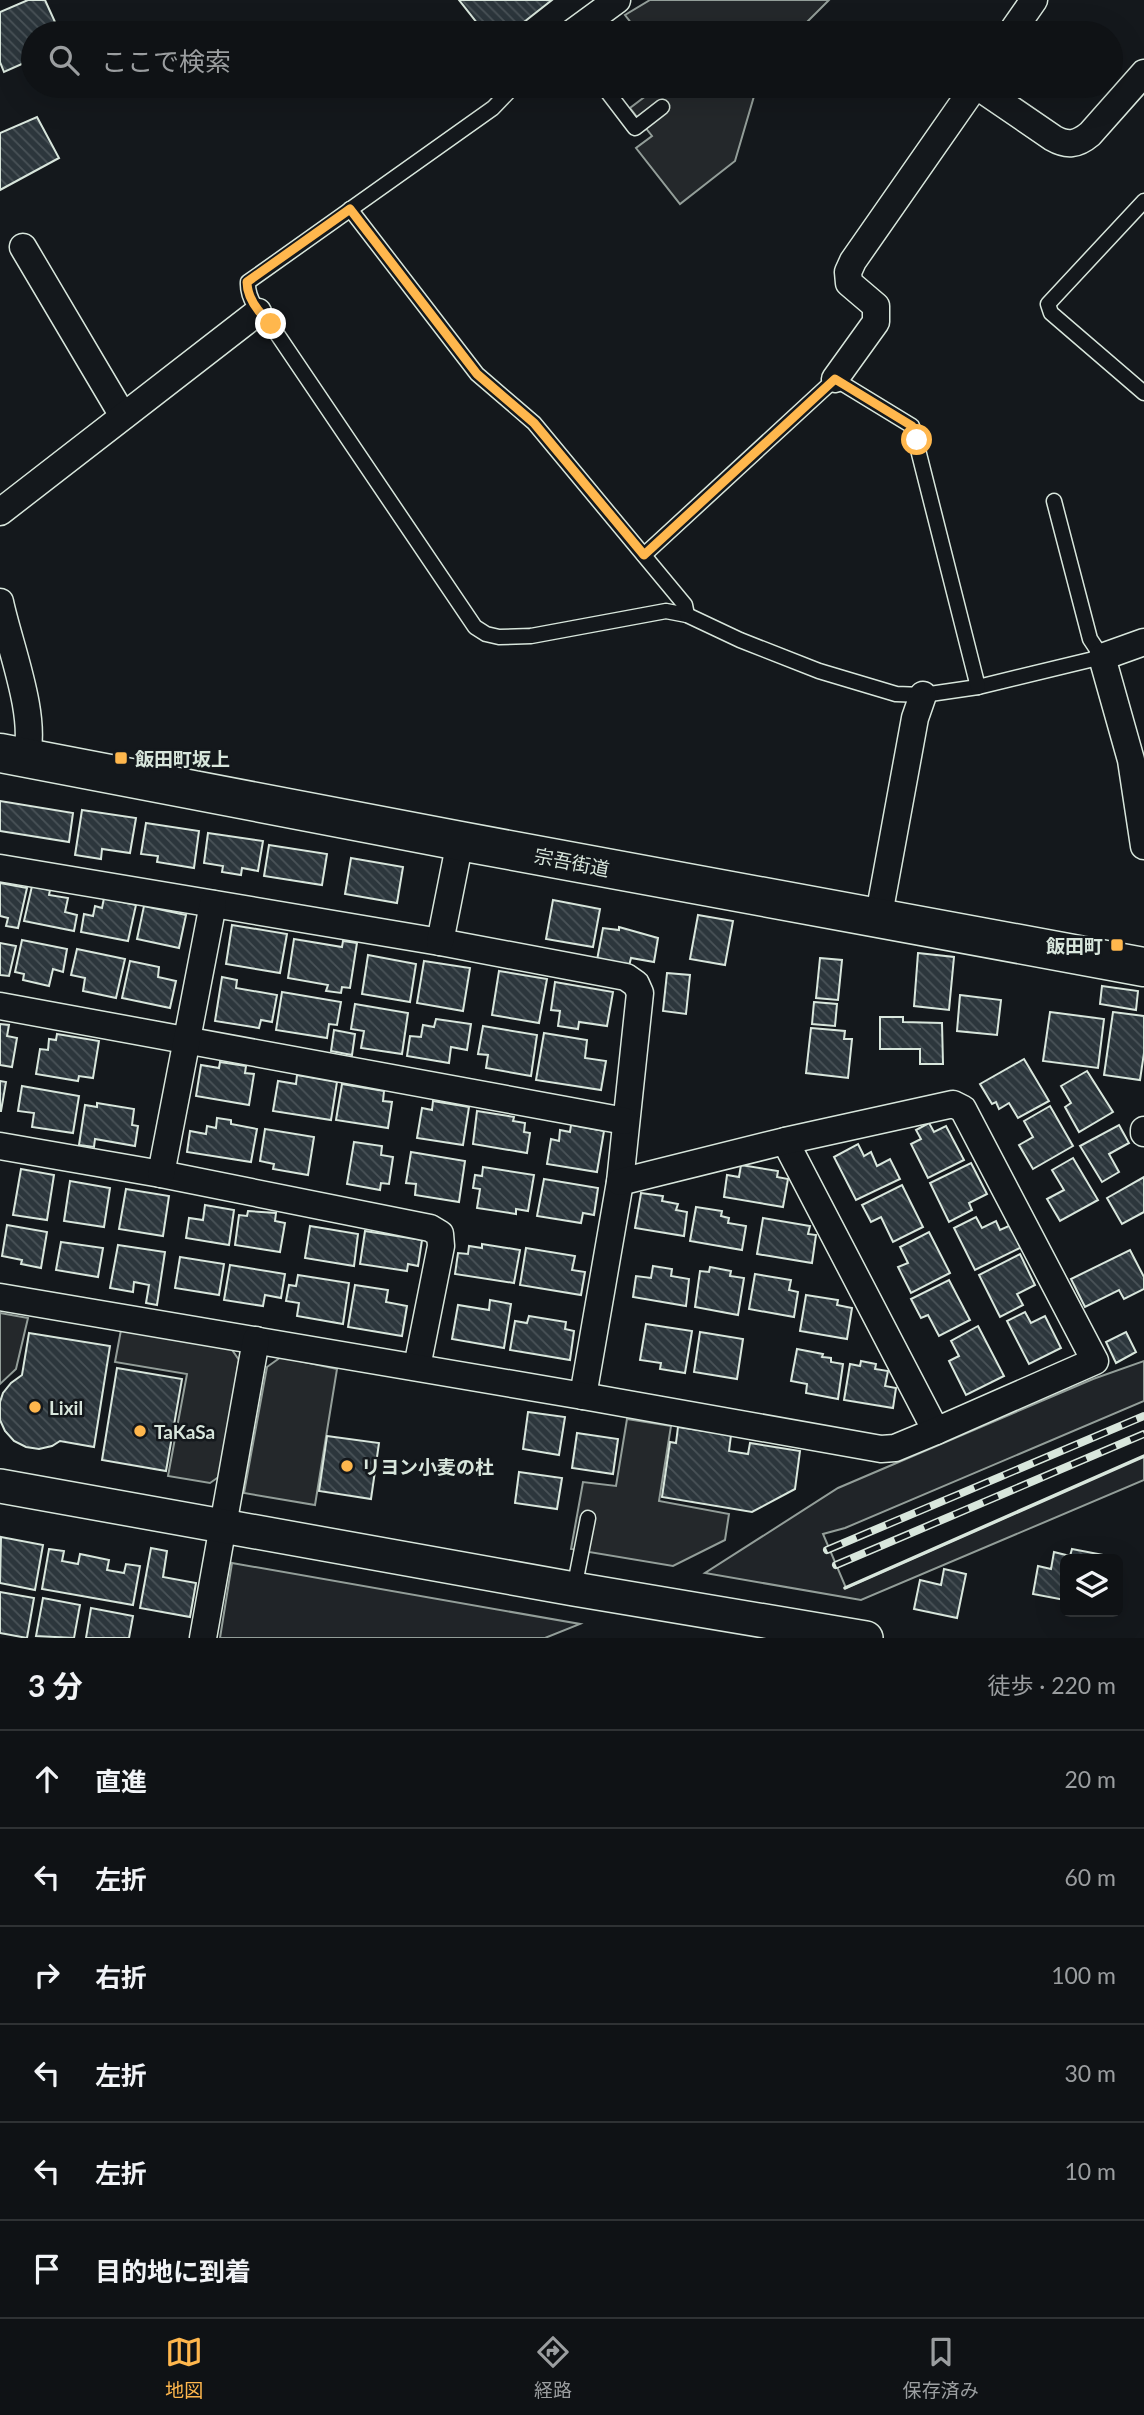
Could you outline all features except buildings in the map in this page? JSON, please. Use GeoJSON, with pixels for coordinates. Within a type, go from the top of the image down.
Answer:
{"type":"FeatureCollection","features":[{"type":"Feature","properties":{"kind":"highway","name":"宗吾街道"},"geometry":{"type":"LineString","coordinates":[[13,755],[460,842],[1144,967]]}},
{"type":"Feature","properties":{"kind":"street"},"geometry":{"type":"LineString","coordinates":[[588,21],[617,0]]}},
{"type":"Feature","properties":{"kind":"street"},"geometry":{"type":"LineString","coordinates":[[1019,21],[1034,0]]}},
{"type":"Feature","properties":{"kind":"street"},"geometry":{"type":"LineString","coordinates":[[1123,97],[1144,73]]}},
{"type":"Feature","properties":{"kind":"street"},"geometry":{"type":"LineString","coordinates":[[835,379],[876,322],[876,306],[849,283],[848,272],[853,261],[968,98]]}},
{"type":"Feature","properties":{"kind":"street"},"geometry":{"type":"LineString","coordinates":[[994,98],[1063,144],[1081,141],[1090,134],[1122,98]]}},
{"type":"Feature","properties":{"kind":"street"},"geometry":{"type":"LineString","coordinates":[[23,247],[123,415]]}},
{"type":"Feature","properties":{"kind":"street"},"geometry":{"type":"LineString","coordinates":[[0,512],[258,312]]}},
{"type":"Feature","properties":{"kind":"street"},"geometry":{"type":"LineString","coordinates":[[0,602],[29,717],[29,746],[13,755]]}},
{"type":"Feature","properties":{"kind":"street"},"geometry":{"type":"LineString","coordinates":[[1144,642],[1102,657],[1137,757],[1144,846]]}},
{"type":"Feature","properties":{"kind":"street"},"geometry":{"type":"LineString","coordinates":[[878,920],[915,719],[923,695]]}},
{"type":"Feature","properties":{"kind":"street"},"geometry":{"type":"LineString","coordinates":[[440,942],[460,842]]}},
{"type":"Feature","properties":{"kind":"street"},"geometry":{"type":"LineString","coordinates":[[0,868],[440,942],[626,977],[636,984],[640,993],[620,1182],[583,1396]]}},
{"type":"Feature","properties":{"kind":"street"},"geometry":{"type":"LineString","coordinates":[[161,1174],[213,904]]}},
{"type":"Feature","properties":{"kind":"street"},"geometry":{"type":"LineString","coordinates":[[0,1006],[625,1121]]}},
{"type":"Feature","properties":{"kind":"street"},"geometry":{"type":"LineString","coordinates":[[0,1297],[417,1367],[881,1450],[895,1448],[1096,1361],[963,1109],[953,1104],[620,1182]]}},
{"type":"Feature","properties":{"kind":"street"},"geometry":{"type":"LineString","coordinates":[[786,1141],[936,1431]]}},
{"type":"Feature","properties":{"kind":"street"},"geometry":{"type":"LineString","coordinates":[[0,1146],[161,1174],[430,1228],[440,1234],[441,1245],[417,1367]]}},
{"type":"Feature","properties":{"kind":"street"},"geometry":{"type":"LineString","coordinates":[[203,1638],[256,1340]]}},
{"type":"Feature","properties":{"kind":"street"},"geometry":{"type":"LineString","coordinates":[[0,1486],[866,1638]]}},
{"type":"Feature","properties":{"kind":"lane"},"geometry":{"type":"LineString","coordinates":[[503,98],[493,108],[247,282],[258,312],[271,324],[475,627],[486,634],[499,637],[531,636],[666,611],[687,615],[740,640],[819,671],[896,694],[923,695],[978,687],[1102,657],[1090,639],[1054,501]]}},
{"type":"Feature","properties":{"kind":"lane"},"geometry":{"type":"LineString","coordinates":[[612,98],[635,128],[662,107]]}},
{"type":"Feature","properties":{"kind":"lane"},"geometry":{"type":"LineString","coordinates":[[1144,201],[1048,304],[1052,313],[1144,393]]}},
{"type":"Feature","properties":{"kind":"lane"},"geometry":{"type":"LineString","coordinates":[[350,209],[477,374],[534,423],[685,605],[687,615]]}},
{"type":"Feature","properties":{"kind":"lane"},"geometry":{"type":"LineString","coordinates":[[644,555],[835,379],[912,426],[978,687]]}},
{"type":"Feature","properties":{"kind":"lane"},"geometry":{"type":"LineString","coordinates":[[574,1588],[588,1518]]}},
{"type":"Feature","properties":{"kind":"shaded area"},"geometry":{"type":"Polygon","coordinates":[[[650,0],[829,0],[808,21],[630,21],[625,15],[650,0]]]}},
{"type":"Feature","properties":{"kind":"shaded area"},"geometry":{"type":"Polygon","coordinates":[[[643,98],[753,98],[735,161],[680,204],[636,148],[652,136],[630,108],[643,98]]]}},
{"type":"Feature","properties":{"kind":"shaded area"},"geometry":{"type":"Polygon","coordinates":[[[0,1313],[28,1318],[16,1369],[0,1384],[0,1313]]]}},
{"type":"Feature","properties":{"kind":"shaded area"},"geometry":{"type":"Polygon","coordinates":[[[121,1330],[230,1347],[239,1360],[220,1476],[210,1483],[168,1476],[187,1374],[115,1362],[121,1330]]]}},
{"type":"Feature","properties":{"kind":"shaded area"},"geometry":{"type":"Polygon","coordinates":[[[281,1357],[337,1369],[315,1505],[244,1493],[267,1367],[281,1357]]]}},
{"type":"Feature","properties":{"kind":"shaded area"},"geometry":{"type":"Polygon","coordinates":[[[1144,1361],[1144,1401],[845,1528],[823,1534],[846,1588],[1144,1456],[1144,1480],[861,1600],[705,1573],[838,1488],[1093,1379],[1144,1361]]]}},
{"type":"Feature","properties":{"kind":"shaded area"},"geometry":{"type":"Polygon","coordinates":[[[627,1419],[671,1426],[659,1501],[729,1514],[725,1540],[673,1566],[571,1549],[583,1482],[616,1486],[627,1419]]]}},
{"type":"Feature","properties":{"kind":"shaded area"},"geometry":{"type":"Polygon","coordinates":[[[232,1563],[580,1624],[545,1638],[220,1638],[232,1563]]]}},
{"type":"Feature","properties":{"kind":"railway"},"geometry":{"type":"LineString","coordinates":[[827,1550],[1144,1416]]}},
{"type":"Feature","properties":{"kind":"railway"},"geometry":{"type":"LineString","coordinates":[[836,1565],[1144,1434]]}},
{"type":"Feature","properties":{"kind":"wall"},"geometry":{"type":"LineString","coordinates":[[845,1588],[1144,1456]]}},
{"type":"Feature","properties":{"kind":"place","name":"飯田町坂上"},"geometry":{"type":"Point","coordinates":[121,758]}},
{"type":"Feature","properties":{"kind":"place","name":"飯田町"},"geometry":{"type":"Point","coordinates":[1117,945]}},
{"type":"Feature","properties":{"kind":"place","name":"Lixil"},"geometry":{"type":"Point","coordinates":[35,1407]}},
{"type":"Feature","properties":{"kind":"place","name":"TaKaSa"},"geometry":{"type":"Point","coordinates":[140,1431]}},
{"type":"Feature","properties":{"kind":"place","name":"リヨン小麦の杜"},"geometry":{"type":"Point","coordinates":[347,1466]}},
{"type":"Feature","properties":{"kind":"route"},"geometry":{"type":"LineString","coordinates":[[271,324],[258,312],[247,282],[350,209],[477,374],[534,423],[644,555],[835,379],[912,426],[917,440]]}}]}
